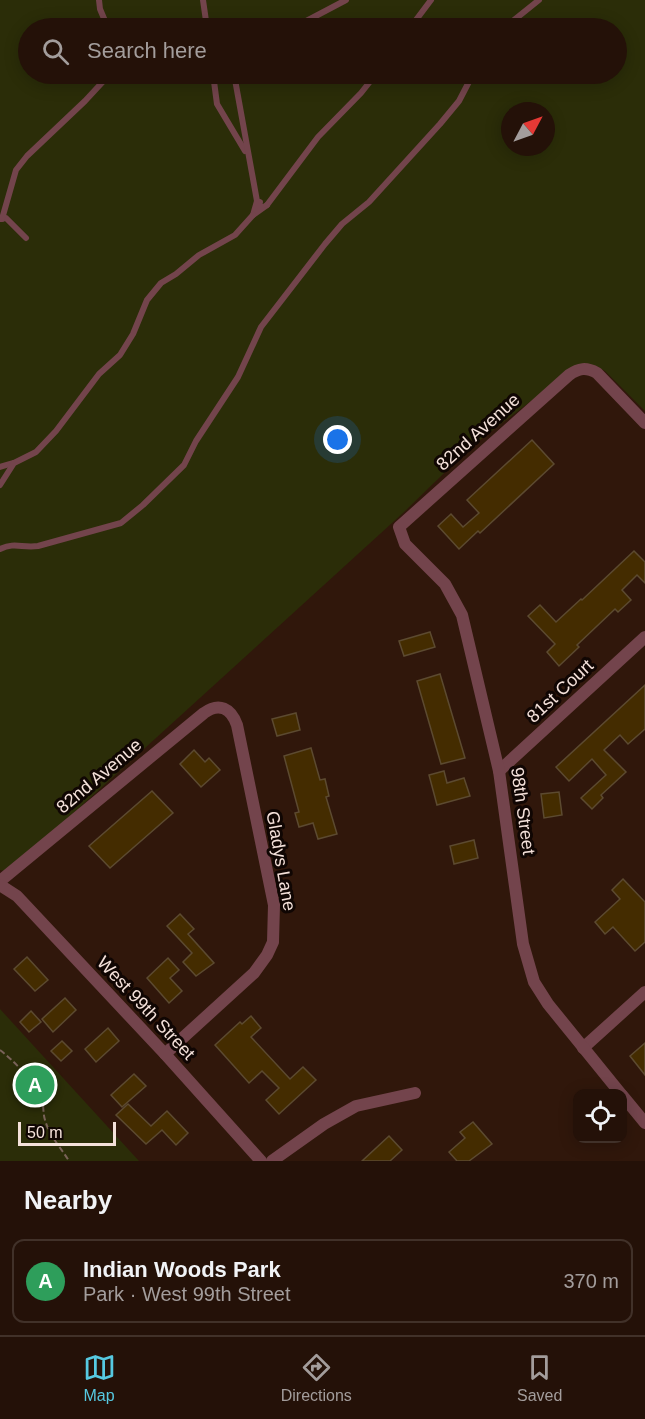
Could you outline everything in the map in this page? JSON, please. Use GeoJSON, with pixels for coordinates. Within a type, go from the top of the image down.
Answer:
{"type":"FeatureCollection","features":[{"type":"Feature","properties":{"kind":"street","name":"82nd Avenue"},"geometry":{"type":"LineString","coordinates":[[399,527],[568,375],[579,369],[584,368],[597,373],[645,423]]}},
{"type":"Feature","properties":{"kind":"street","name":"98th Street"},"geometry":{"type":"LineString","coordinates":[[399,527],[405,544],[445,584],[462,615],[500,771],[523,944],[529,969],[548,1004],[618,1089]]}},
{"type":"Feature","properties":{"kind":"street","name":"81st Court"},"geometry":{"type":"LineString","coordinates":[[500,771],[645,637]]}},
{"type":"Feature","properties":{"kind":"street","name":"82nd Avenue"},"geometry":{"type":"LineString","coordinates":[[0,883],[204,713],[217,706],[224,707]]}},
{"type":"Feature","properties":{"kind":"street","name":"Gladys Lane"},"geometry":{"type":"LineString","coordinates":[[165,1054],[254,973],[273,942],[274,905],[237,725],[231,712],[224,707]]}},
{"type":"Feature","properties":{"kind":"street","name":"West 99th Street"},"geometry":{"type":"LineString","coordinates":[[0,883],[17,896],[165,1054],[261,1161]]}},
{"type":"Feature","properties":{"kind":"street"},"geometry":{"type":"LineString","coordinates":[[583,1048],[645,992]]}},
{"type":"Feature","properties":{"kind":"street"},"geometry":{"type":"LineString","coordinates":[[272,1161],[324,1124],[356,1106],[415,1093]]}},
{"type":"Feature","properties":{"kind":"street","name":"98th Street"},"geometry":{"type":"LineString","coordinates":[[627,1100],[645,1123]]}},
{"type":"Feature","properties":{"kind":"lane"},"geometry":{"type":"LineString","coordinates":[[99,0],[104,18]]}},
{"type":"Feature","properties":{"kind":"lane"},"geometry":{"type":"LineString","coordinates":[[203,0],[206,18]]}},
{"type":"Feature","properties":{"kind":"lane"},"geometry":{"type":"LineString","coordinates":[[312,18],[346,0]]}},
{"type":"Feature","properties":{"kind":"lane"},"geometry":{"type":"LineString","coordinates":[[418,18],[431,0]]}},
{"type":"Feature","properties":{"kind":"lane"},"geometry":{"type":"LineString","coordinates":[[516,18],[539,0]]}},
{"type":"Feature","properties":{"kind":"lane"},"geometry":{"type":"LineString","coordinates":[[26,238],[6,218],[1,219],[16,170],[27,156],[101,84]]}},
{"type":"Feature","properties":{"kind":"lane"},"geometry":{"type":"LineString","coordinates":[[214,84],[217,104],[247,154]]}},
{"type":"Feature","properties":{"kind":"lane"},"geometry":{"type":"LineString","coordinates":[[236,84],[247,154],[257,201],[260,202],[258,210],[267,206]]}},
{"type":"Feature","properties":{"kind":"lane"},"geometry":{"type":"LineString","coordinates":[[0,485],[2,470],[36,452],[56,431],[99,374],[120,355],[134,334],[147,300],[161,283],[199,255],[235,235],[253,215],[267,206],[318,137],[368,84]]}},
{"type":"Feature","properties":{"kind":"lane"},"geometry":{"type":"LineString","coordinates":[[0,549],[11,544],[26,548],[38,546],[121,523],[163,486],[184,465],[196,441],[238,377],[261,327],[325,244],[342,225],[369,202],[440,124],[459,101],[468,84]]}},
{"type":"Feature","properties":{"kind":"lane"},"geometry":{"type":"LineString","coordinates":[[253,215],[257,201]]}},
{"type":"Feature","properties":{"kind":"path"},"geometry":{"type":"LineString","coordinates":[[0,1050],[10,1058],[40,1093],[45,1119],[52,1136],[69,1161]]}},
{"type":"Feature","properties":{"kind":"green space"},"geometry":{"type":"Polygon","coordinates":[[[0,0],[645,0],[645,411],[605,371],[596,366],[531,401],[471,447],[403,513],[22,860],[5,871],[0,870],[0,0]]]}},
{"type":"Feature","properties":{"kind":"green space"},"geometry":{"type":"Polygon","coordinates":[[[0,1009],[139,1161],[0,1161],[0,1009]]]}},
{"type":"Feature","properties":{"kind":"building"},"geometry":{"type":"Polygon","coordinates":[[[532,440],[554,464],[480,533],[478,531],[459,549],[438,526],[451,514],[463,527],[479,513],[467,500],[532,440]]]}},
{"type":"Feature","properties":{"kind":"building"},"geometry":{"type":"Polygon","coordinates":[[[634,551],[645,562],[645,583],[637,575],[622,590],[631,600],[618,612],[615,609],[577,645],[579,647],[559,666],[547,652],[555,644],[528,616],[540,605],[556,622],[634,551]]]}},
{"type":"Feature","properties":{"kind":"building"},"geometry":{"type":"Polygon","coordinates":[[[430,632],[435,647],[404,656],[399,641],[430,632]]]}},
{"type":"Feature","properties":{"kind":"building"},"geometry":{"type":"Polygon","coordinates":[[[440,674],[465,758],[441,764],[417,681],[440,674]]]}},
{"type":"Feature","properties":{"kind":"building"},"geometry":{"type":"Polygon","coordinates":[[[645,685],[645,729],[628,744],[620,735],[604,750],[626,772],[601,795],[603,798],[592,809],[581,798],[606,775],[592,759],[569,781],[556,767],[645,685]]]}},
{"type":"Feature","properties":{"kind":"building"},"geometry":{"type":"Polygon","coordinates":[[[296,713],[300,730],[277,736],[272,719],[296,713]]]}},
{"type":"Feature","properties":{"kind":"building"},"geometry":{"type":"Polygon","coordinates":[[[311,748],[320,780],[325,779],[329,796],[326,797],[337,834],[318,839],[313,823],[299,827],[295,813],[299,812],[284,756],[311,748]]]}},
{"type":"Feature","properties":{"kind":"building"},"geometry":{"type":"Polygon","coordinates":[[[194,750],[205,762],[209,758],[220,770],[201,787],[180,764],[194,750]]]}},
{"type":"Feature","properties":{"kind":"building"},"geometry":{"type":"Polygon","coordinates":[[[444,771],[447,783],[464,778],[470,796],[437,805],[429,775],[444,771]]]}},
{"type":"Feature","properties":{"kind":"building"},"geometry":{"type":"Polygon","coordinates":[[[152,791],[173,813],[110,868],[89,846],[152,791]]]}},
{"type":"Feature","properties":{"kind":"building"},"geometry":{"type":"Polygon","coordinates":[[[559,792],[562,815],[544,818],[541,794],[559,792]]]}},
{"type":"Feature","properties":{"kind":"building"},"geometry":{"type":"Polygon","coordinates":[[[474,840],[478,858],[454,864],[450,846],[474,840]]]}},
{"type":"Feature","properties":{"kind":"building"},"geometry":{"type":"Polygon","coordinates":[[[623,879],[645,902],[645,942],[635,951],[613,927],[605,934],[595,922],[620,899],[612,890],[623,879]]]}},
{"type":"Feature","properties":{"kind":"building"},"geometry":{"type":"Polygon","coordinates":[[[180,914],[194,929],[188,934],[214,963],[196,976],[183,962],[192,953],[167,926],[180,914]]]}},
{"type":"Feature","properties":{"kind":"building"},"geometry":{"type":"Polygon","coordinates":[[[27,957],[48,980],[35,991],[14,969],[27,957]]]}},
{"type":"Feature","properties":{"kind":"building"},"geometry":{"type":"Polygon","coordinates":[[[168,958],[179,970],[170,978],[182,991],[169,1003],[147,978],[168,958]]]}},
{"type":"Feature","properties":{"kind":"building"},"geometry":{"type":"Polygon","coordinates":[[[65,998],[76,1010],[53,1032],[42,1019],[65,998]]]}},
{"type":"Feature","properties":{"kind":"building"},"geometry":{"type":"Polygon","coordinates":[[[31,1011],[41,1022],[29,1032],[20,1022],[31,1011]]]}},
{"type":"Feature","properties":{"kind":"building"},"geometry":{"type":"Polygon","coordinates":[[[251,1016],[261,1028],[251,1037],[290,1079],[303,1067],[316,1080],[279,1114],[266,1100],[279,1088],[262,1071],[249,1083],[215,1045],[240,1022],[242,1024],[251,1016]]]}},
{"type":"Feature","properties":{"kind":"building"},"geometry":{"type":"Polygon","coordinates":[[[108,1028],[119,1041],[96,1062],[85,1049],[108,1028]]]}},
{"type":"Feature","properties":{"kind":"building"},"geometry":{"type":"Polygon","coordinates":[[[62,1041],[72,1051],[61,1061],[51,1051],[62,1041]]]}},
{"type":"Feature","properties":{"kind":"building"},"geometry":{"type":"Polygon","coordinates":[[[645,1043],[645,1075],[630,1056],[645,1043]]]}},
{"type":"Feature","properties":{"kind":"building"},"geometry":{"type":"Polygon","coordinates":[[[134,1074],[146,1086],[122,1107],[111,1095],[134,1074]]]}},
{"type":"Feature","properties":{"kind":"building"},"geometry":{"type":"Polygon","coordinates":[[[128,1104],[151,1126],[167,1111],[188,1133],[176,1145],[162,1130],[146,1144],[116,1115],[128,1104]]]}},
{"type":"Feature","properties":{"kind":"building"},"geometry":{"type":"Polygon","coordinates":[[[473,1122],[492,1144],[469,1161],[457,1161],[449,1152],[465,1138],[460,1132],[473,1122]]]}},
{"type":"Feature","properties":{"kind":"building"},"geometry":{"type":"Polygon","coordinates":[[[389,1136],[402,1150],[390,1161],[362,1161],[389,1136]]]}},
{"type":"Feature","properties":{"kind":"place","name":"Indian Woods Park"},"geometry":{"type":"Point","coordinates":[35,1085]}}]}
